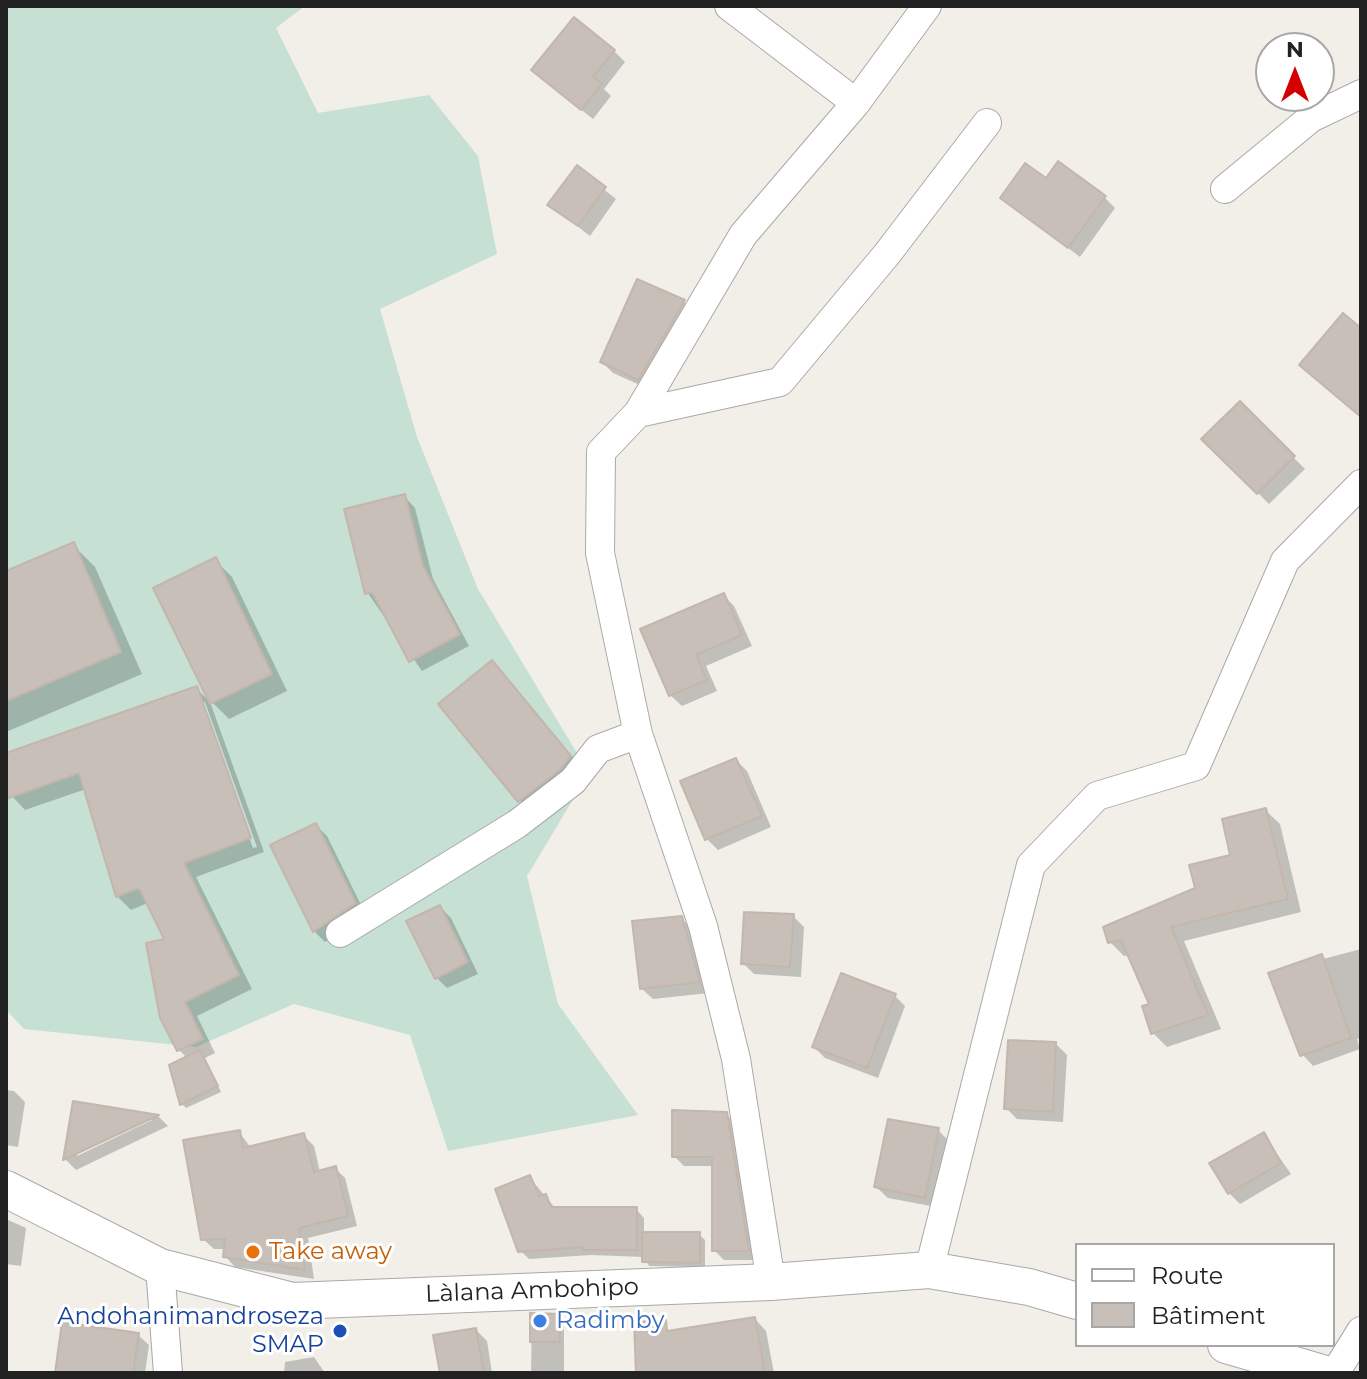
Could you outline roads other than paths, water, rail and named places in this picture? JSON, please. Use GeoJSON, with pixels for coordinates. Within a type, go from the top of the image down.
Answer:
{"type":"FeatureCollection","features":[{"type":"Feature","properties":{"kind":"street"},"geometry":{"type":"LineString","coordinates":[[729,6],[856,103]]}},
{"type":"Feature","properties":{"kind":"street"},"geometry":{"type":"LineString","coordinates":[[771,1282],[736,1059],[703,926],[638,734],[600,553],[601,452],[638,413],[743,235],[856,103],[927,6]]}},
{"type":"Feature","properties":{"kind":"street"},"geometry":{"type":"LineString","coordinates":[[1225,189],[1311,118],[1361,94]]}},
{"type":"Feature","properties":{"kind":"street"},"geometry":{"type":"LineString","coordinates":[[638,413],[780,382],[887,254],[987,123]]}},
{"type":"Feature","properties":{"kind":"street"},"geometry":{"type":"LineString","coordinates":[[929,1270],[1031,865],[1097,796],[1196,766],[1285,561],[1361,484]]}},
{"type":"Feature","properties":{"kind":"street"},"geometry":{"type":"LineString","coordinates":[[340,933],[517,824],[573,781],[598,749],[638,734]]}},
{"type":"Feature","properties":{"kind":"street","name":"Làlana Ambohipo"},"geometry":{"type":"LineString","coordinates":[[6,1189],[160,1267],[292,1301],[771,1282],[929,1270],[1029,1287],[1075,1300]]}},
{"type":"Feature","properties":{"kind":"street"},"geometry":{"type":"LineString","coordinates":[[160,1267],[168,1373]]}},
{"type":"Feature","properties":{"kind":"street"},"geometry":{"type":"LineString","coordinates":[[1335,1373],[1361,1331]]}},
{"type":"Feature","properties":{"kind":"street"},"geometry":{"type":"LineString","coordinates":[[1233,1347],[1322,1373]]}},
{"type":"Feature","properties":{"kind":"place","name":"Take away"},"geometry":{"type":"Point","coordinates":[253,1252]}},
{"type":"Feature","properties":{"kind":"place","name":"Radimby"},"geometry":{"type":"Point","coordinates":[540,1321]}},
{"type":"Feature","properties":{"kind":"place","name":"Andohanimandroseza SMAP"},"geometry":{"type":"Point","coordinates":[340,1331]}}]}
